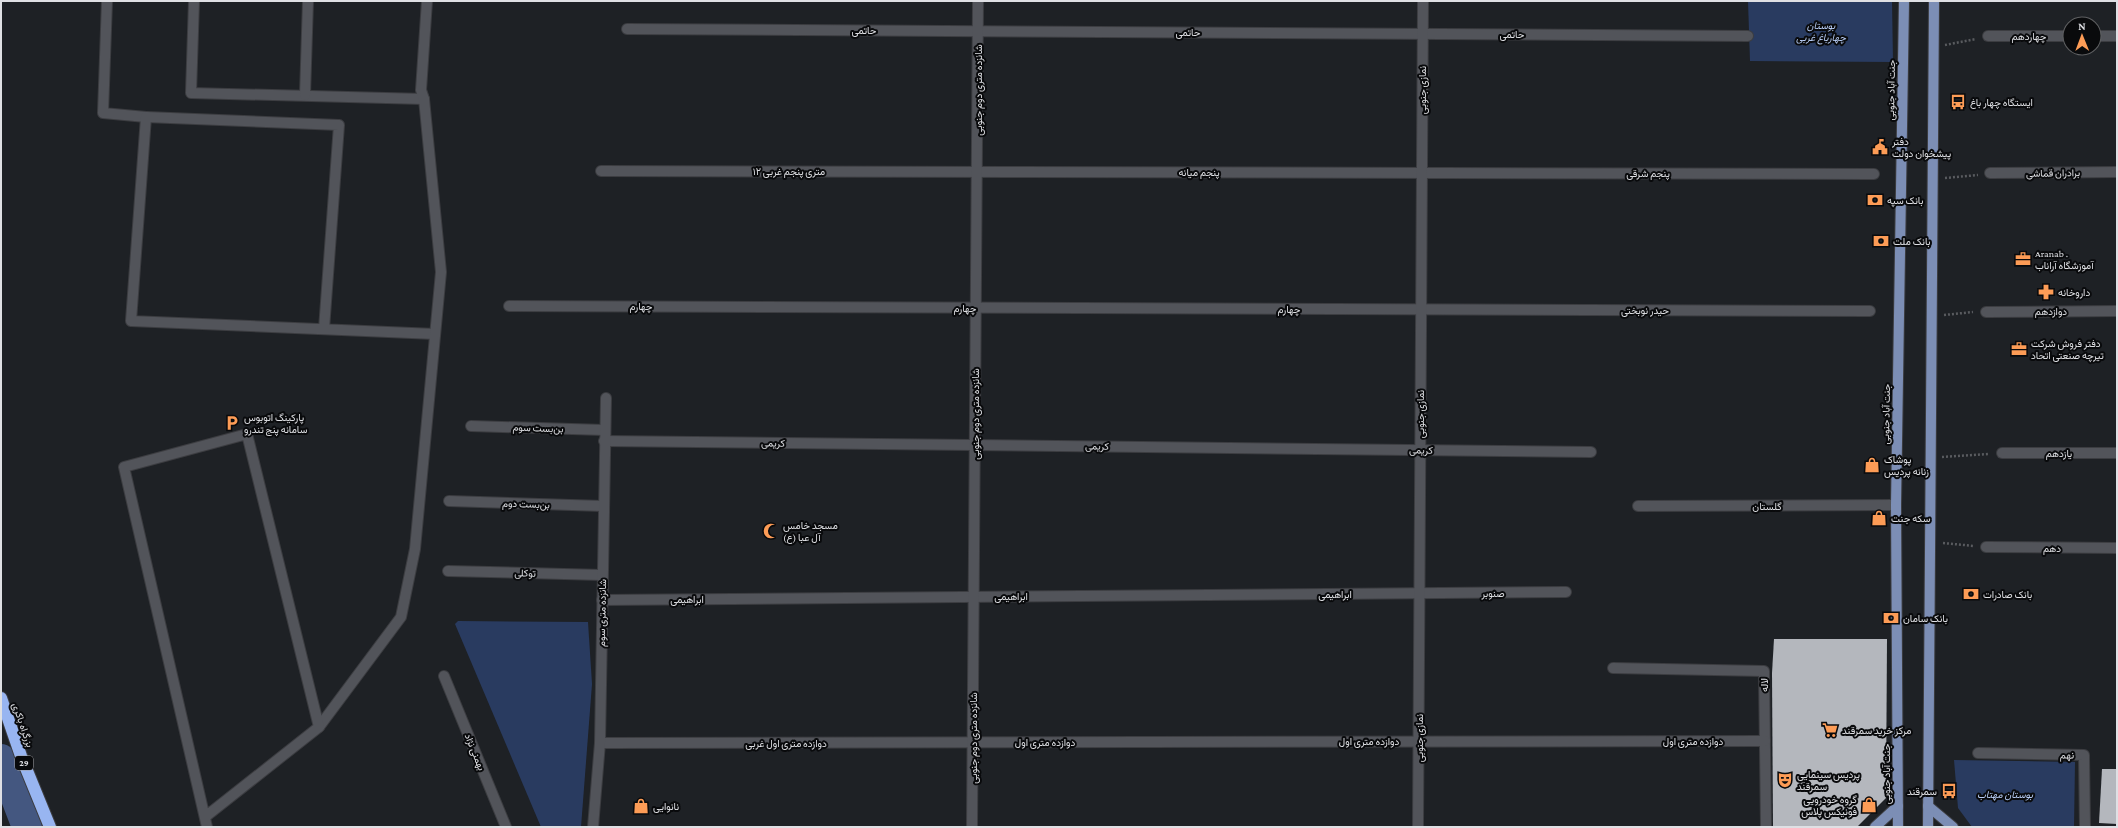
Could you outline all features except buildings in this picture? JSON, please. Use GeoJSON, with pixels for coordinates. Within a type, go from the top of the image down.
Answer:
{"type":"FeatureCollection","features":[{"type":"Feature","properties":{"kind":"highway","name":"بزرگراه باکری"},"geometry":{"type":"LineString","coordinates":[[1,698],[21,756],[50,827]]}},
{"type":"Feature","properties":{"kind":"main road","name":"جنت آباد جنوبی"},"geometry":{"type":"LineString","coordinates":[[1898,827],[1896,505],[1904,1]]}},
{"type":"Feature","properties":{"kind":"main road"},"geometry":{"type":"LineString","coordinates":[[1928,827],[1934,1]]}},
{"type":"Feature","properties":{"kind":"main road"},"geometry":{"type":"LineString","coordinates":[[1875,827],[1898,806]]}},
{"type":"Feature","properties":{"kind":"main road"},"geometry":{"type":"LineString","coordinates":[[1928,806],[1953,827]]}},
{"type":"Feature","properties":{"kind":"street"},"geometry":{"type":"LineString","coordinates":[[107,1],[103,113],[146,117],[339,125],[324,329]]}},
{"type":"Feature","properties":{"kind":"street"},"geometry":{"type":"LineString","coordinates":[[194,1],[191,93],[424,99]]}},
{"type":"Feature","properties":{"kind":"street"},"geometry":{"type":"LineString","coordinates":[[305,95],[308,1]]}},
{"type":"Feature","properties":{"kind":"street"},"geometry":{"type":"LineString","coordinates":[[319,727],[247,434],[124,467],[206,822],[319,727],[401,617],[415,549],[441,272],[424,99],[421,90],[427,1]]}},
{"type":"Feature","properties":{"kind":"street","name":"شانزده متری دوم جنوبی"},"geometry":{"type":"LineString","coordinates":[[972,827],[978,1]]}},
{"type":"Feature","properties":{"kind":"street","name":"نمازی جنوبی"},"geometry":{"type":"LineString","coordinates":[[1418,827],[1423,1]]}},
{"type":"Feature","properties":{"kind":"street","name":"حاتمی"},"geometry":{"type":"LineString","coordinates":[[628,29],[1748,36]]}},
{"type":"Feature","properties":{"kind":"street","name":"چهاردهم"},"geometry":{"type":"LineString","coordinates":[[1988,36],[2062,36]]}},
{"type":"Feature","properties":{"kind":"street"},"geometry":{"type":"LineString","coordinates":[[2102,36],[2117,36]]}},
{"type":"Feature","properties":{"kind":"street"},"geometry":{"type":"LineString","coordinates":[[146,117],[131,321],[435,334]]}},
{"type":"Feature","properties":{"kind":"street","name":"۱۲ متری پنجم غربی"},"geometry":{"type":"LineString","coordinates":[[601,170],[977,171]]}},
{"type":"Feature","properties":{"kind":"street","name":"پنجم میانه"},"geometry":{"type":"LineString","coordinates":[[977,171],[1422,173]]}},
{"type":"Feature","properties":{"kind":"street","name":"برادران قماشی"},"geometry":{"type":"LineString","coordinates":[[1990,173],[2117,172]]}},
{"type":"Feature","properties":{"kind":"street","name":"پنجم شرقی"},"geometry":{"type":"LineString","coordinates":[[1422,173],[1874,174]]}},
{"type":"Feature","properties":{"kind":"street","name":"چهارم"},"geometry":{"type":"LineString","coordinates":[[509,306],[1421,310]]}},
{"type":"Feature","properties":{"kind":"street","name":"حیدر نوبختی"},"geometry":{"type":"LineString","coordinates":[[1421,310],[1870,310]]}},
{"type":"Feature","properties":{"kind":"street","name":"دوازدهم"},"geometry":{"type":"LineString","coordinates":[[1986,312],[2117,311]]}},
{"type":"Feature","properties":{"kind":"street","name":"شانزده متری سوم"},"geometry":{"type":"LineString","coordinates":[[592,827],[600,744],[604,430],[606,398]]}},
{"type":"Feature","properties":{"kind":"street","name":"بن‌بست سوم"},"geometry":{"type":"LineString","coordinates":[[471,426],[604,430]]}},
{"type":"Feature","properties":{"kind":"street","name":"کریمی"},"geometry":{"type":"LineString","coordinates":[[604,441],[1591,452]]}},
{"type":"Feature","properties":{"kind":"street","name":"یازدهم"},"geometry":{"type":"LineString","coordinates":[[2002,453],[2117,453]]}},
{"type":"Feature","properties":{"kind":"street","name":"بن‌بست دوم"},"geometry":{"type":"LineString","coordinates":[[449,501],[603,506]]}},
{"type":"Feature","properties":{"kind":"street","name":"گلستان"},"geometry":{"type":"LineString","coordinates":[[1638,506],[1896,505]]}},
{"type":"Feature","properties":{"kind":"street","name":"دهم"},"geometry":{"type":"LineString","coordinates":[[1986,548],[2117,548]]}},
{"type":"Feature","properties":{"kind":"street","name":"توکلی"},"geometry":{"type":"LineString","coordinates":[[448,571],[602,575]]}},
{"type":"Feature","properties":{"kind":"street","name":"صنوبر"},"geometry":{"type":"LineString","coordinates":[[1420,594],[1566,592]]}},
{"type":"Feature","properties":{"kind":"street","name":"ابراهیمی"},"geometry":{"type":"LineString","coordinates":[[602,600],[1420,594]]}},
{"type":"Feature","properties":{"kind":"street","name":"لاله"},"geometry":{"type":"LineString","coordinates":[[1612,668],[1764,671],[1766,827]]}},
{"type":"Feature","properties":{"kind":"street","name":"بهمنی نژاد"},"geometry":{"type":"LineString","coordinates":[[444,676],[506,827]]}},
{"type":"Feature","properties":{"kind":"street","name":"دوازده متری اول"},"geometry":{"type":"LineString","coordinates":[[973,742],[1765,741]]}},
{"type":"Feature","properties":{"kind":"street","name":"دوازده متری اول غربی"},"geometry":{"type":"LineString","coordinates":[[600,744],[973,742]]}},
{"type":"Feature","properties":{"kind":"street","name":"نهم"},"geometry":{"type":"LineString","coordinates":[[1978,753],[2084,755],[2085,827]]}},
{"type":"Feature","properties":{"kind":"path"},"geometry":{"type":"LineString","coordinates":[[1933,48],[1988,36]]}},
{"type":"Feature","properties":{"kind":"path"},"geometry":{"type":"LineString","coordinates":[[1932,180],[1990,173]]}},
{"type":"Feature","properties":{"kind":"path"},"geometry":{"type":"LineString","coordinates":[[1931,316],[1986,312]]}},
{"type":"Feature","properties":{"kind":"path"},"geometry":{"type":"LineString","coordinates":[[1930,458],[2002,453]]}},
{"type":"Feature","properties":{"kind":"path"},"geometry":{"type":"LineString","coordinates":[[1930,542],[1986,548]]}},
{"type":"Feature","properties":{"kind":"green space","name":"بوستان چهارباغ غربی"},"geometry":{"type":"Polygon","coordinates":[[[1748,1],[1892,1],[1893,62],[1750,61],[1748,1]]]}},
{"type":"Feature","properties":{"kind":"green space"},"geometry":{"type":"Polygon","coordinates":[[[458,621],[588,622],[592,684],[581,827],[541,827],[455,624],[458,621]]]}},
{"type":"Feature","properties":{"kind":"green space","name":"بوستان مهتاب"},"geometry":{"type":"Polygon","coordinates":[[[1954,760],[2075,762],[2074,827],[1972,827],[1958,808],[1954,760]]]}},
{"type":"Feature","properties":{"kind":"waterway"},"geometry":{"type":"LineString","coordinates":[[1,759],[27,827]]}},
{"type":"Feature","properties":{"kind":"place","name":"ایستگاه چهار باغ"},"geometry":{"type":"Point","coordinates":[1958,102]}},
{"type":"Feature","properties":{"kind":"place","name":"دفتر پیشخوان دولت"},"geometry":{"type":"Point","coordinates":[1880,147]}},
{"type":"Feature","properties":{"kind":"place","name":"بانک سپه"},"geometry":{"type":"Point","coordinates":[1875,200]}},
{"type":"Feature","properties":{"kind":"place","name":"بانک ملت"},"geometry":{"type":"Point","coordinates":[1881,241]}},
{"type":"Feature","properties":{"kind":"place","name":"Aranab . آموزشگاه آراناب"},"geometry":{"type":"Point","coordinates":[2023,259]}},
{"type":"Feature","properties":{"kind":"place","name":"داروخانه"},"geometry":{"type":"Point","coordinates":[2046,292]}},
{"type":"Feature","properties":{"kind":"place","name":"دفتر فروش شرکت تیرچه صنعتی اتحاد"},"geometry":{"type":"Point","coordinates":[2019,349]}},
{"type":"Feature","properties":{"kind":"place","name":"پارکینگ اتوبوس سامانه پنج تندرو"},"geometry":{"type":"Point","coordinates":[232,423]}},
{"type":"Feature","properties":{"kind":"place","name":"پوشاک زنانه پردیس"},"geometry":{"type":"Point","coordinates":[1872,465]}},
{"type":"Feature","properties":{"kind":"place","name":"سکه جنت"},"geometry":{"type":"Point","coordinates":[1879,518]}},
{"type":"Feature","properties":{"kind":"place","name":"مسجد خامس آل عبا (ع)"},"geometry":{"type":"Point","coordinates":[771,531]}},
{"type":"Feature","properties":{"kind":"place","name":"بانک صادرات"},"geometry":{"type":"Point","coordinates":[1971,594]}},
{"type":"Feature","properties":{"kind":"place","name":"بانک سامان"},"geometry":{"type":"Point","coordinates":[1891,618]}},
{"type":"Feature","properties":{"kind":"place","name":"مرکز خرید سمرقند"},"geometry":{"type":"Point","coordinates":[1830,730]}},
{"type":"Feature","properties":{"kind":"place","name":"پردیس سینمایی سمرقند"},"geometry":{"type":"Point","coordinates":[1785,780]}},
{"type":"Feature","properties":{"kind":"place","name":"سمرقند"},"geometry":{"type":"Point","coordinates":[1949,791]}},
{"type":"Feature","properties":{"kind":"place","name":"گروه خودرویی فونیکس پلاس"},"geometry":{"type":"Point","coordinates":[1869,805]}},
{"type":"Feature","properties":{"kind":"place","name":"نانوایی"},"geometry":{"type":"Point","coordinates":[641,806]}}]}
